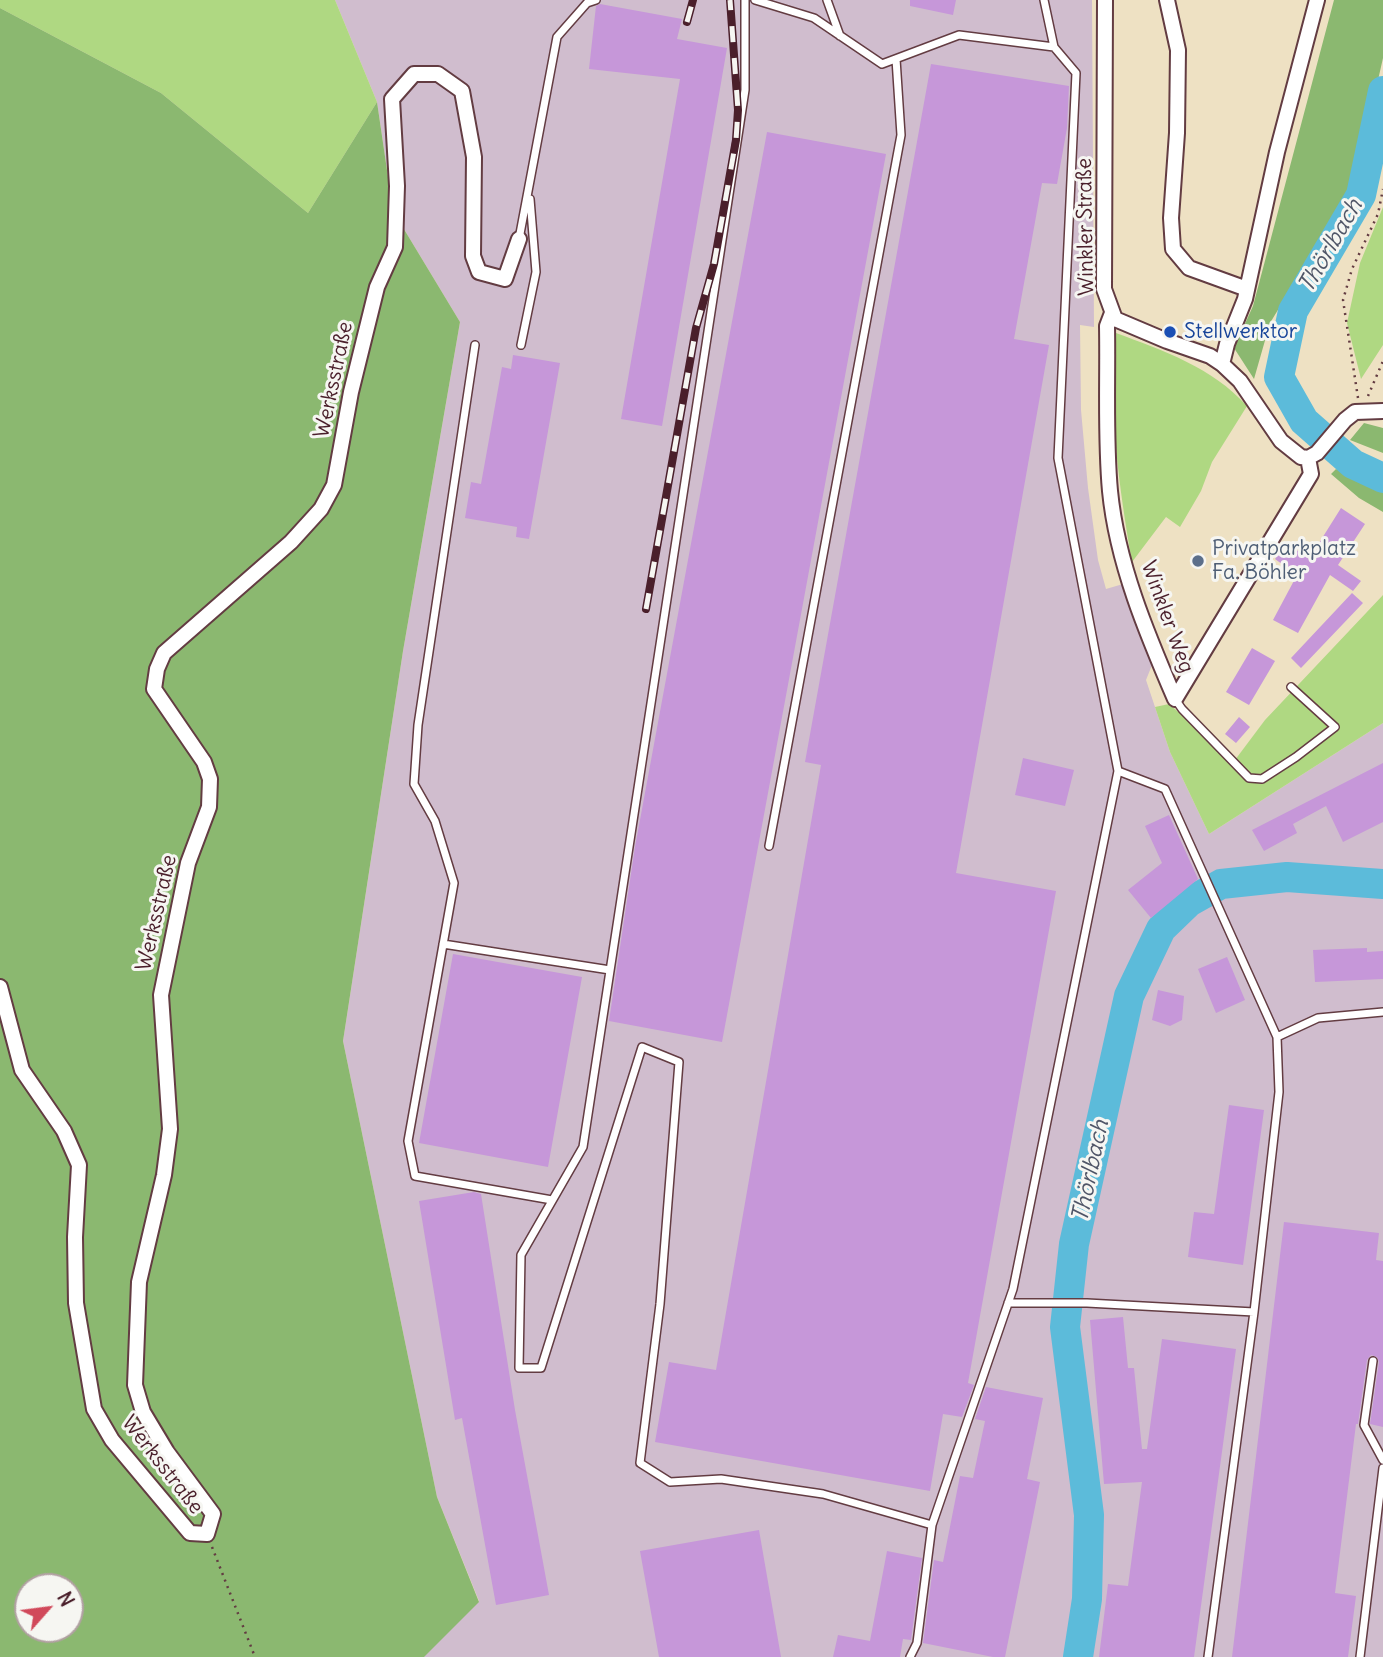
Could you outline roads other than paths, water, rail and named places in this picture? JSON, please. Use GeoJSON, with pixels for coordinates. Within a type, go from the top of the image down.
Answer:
{"type":"FeatureCollection","features":[{"type":"Feature","properties":{"kind":"street","name":"Winkler Straße"},"geometry":{"type":"LineString","coordinates":[[1105,0],[1104,289],[1112,313],[1115,319],[1210,356],[1222,364],[1240,381],[1293,454],[1313,456]]}},
{"type":"Feature","properties":{"kind":"street"},"geometry":{"type":"LineString","coordinates":[[1167,0],[1178,50],[1177,133],[1171,218],[1173,249],[1189,268],[1247,289]]}},
{"type":"Feature","properties":{"kind":"street"},"geometry":{"type":"LineString","coordinates":[[1222,364],[1247,289],[1278,152],[1317,0]]}},
{"type":"Feature","properties":{"kind":"street","name":"Werksstraße"},"geometry":{"type":"LineString","coordinates":[[0,987],[22,1070],[64,1131],[79,1165],[75,1237],[76,1303],[94,1409],[112,1440],[190,1533],[207,1534],[213,1514],[167,1452],[143,1412],[135,1385],[139,1282],[164,1175],[170,1129],[160,995],[188,863],[209,807],[210,779],[204,762],[154,689],[157,669],[164,653],[291,542],[321,509],[334,485],[351,392],[377,287],[395,247],[397,186],[392,99],[414,74],[438,74],[462,91],[474,157],[473,256],[479,272],[505,279],[519,239]]}},
{"type":"Feature","properties":{"kind":"street","name":"Winkler Weg"},"geometry":{"type":"LineString","coordinates":[[1112,313],[1107,326],[1110,491],[1122,553],[1153,648],[1175,699]]}},
{"type":"Feature","properties":{"kind":"street"},"geometry":{"type":"LineString","coordinates":[[1313,456],[1362,405],[1383,411]]}},
{"type":"Feature","properties":{"kind":"street","name":"Winkler Weg"},"geometry":{"type":"LineString","coordinates":[[1175,699],[1311,474],[1313,456]]}},
{"type":"Feature","properties":{"kind":"lane"},"geometry":{"type":"LineString","coordinates":[[519,239],[557,37],[587,3],[596,0]]}},
{"type":"Feature","properties":{"kind":"lane"},"geometry":{"type":"LineString","coordinates":[[746,0],[744,90],[583,1146],[521,1255],[519,1368],[541,1368],[642,1047],[679,1062],[660,1304],[640,1463],[670,1482],[721,1479],[823,1493],[932,1525]]}},
{"type":"Feature","properties":{"kind":"lane"},"geometry":{"type":"LineString","coordinates":[[754,0],[814,18],[882,64],[959,35],[1054,47]]}},
{"type":"Feature","properties":{"kind":"lane"},"geometry":{"type":"LineString","coordinates":[[827,0],[840,36]]}},
{"type":"Feature","properties":{"kind":"lane"},"geometry":{"type":"LineString","coordinates":[[910,1657],[917,1643],[932,1525],[1013,1289],[1118,771],[1058,458],[1076,73],[1054,47],[1044,0]]}},
{"type":"Feature","properties":{"kind":"lane"},"geometry":{"type":"LineString","coordinates":[[769,846],[901,135],[896,59]]}},
{"type":"Feature","properties":{"kind":"lane"},"geometry":{"type":"LineString","coordinates":[[521,345],[537,272],[529,188]]}},
{"type":"Feature","properties":{"kind":"lane"},"geometry":{"type":"LineString","coordinates":[[475,345],[418,725],[414,784],[435,821],[454,883],[408,1141],[415,1176],[552,1200]]}},
{"type":"Feature","properties":{"kind":"lane"},"geometry":{"type":"LineString","coordinates":[[1175,699],[1249,778],[1258,779],[1296,757],[1335,727],[1292,687]]}},
{"type":"Feature","properties":{"kind":"lane"},"geometry":{"type":"LineString","coordinates":[[1118,771],[1165,789],[1277,1037],[1279,1092],[1254,1312],[1208,1657]]}},
{"type":"Feature","properties":{"kind":"lane"},"geometry":{"type":"LineString","coordinates":[[443,944],[610,970]]}},
{"type":"Feature","properties":{"kind":"lane"},"geometry":{"type":"LineString","coordinates":[[1277,1037],[1318,1018],[1383,1012]]}},
{"type":"Feature","properties":{"kind":"lane"},"geometry":{"type":"LineString","coordinates":[[1008,1303],[1087,1303],[1254,1312]]}},
{"type":"Feature","properties":{"kind":"lane"},"geometry":{"type":"LineString","coordinates":[[1373,1361],[1364,1425],[1383,1460]]}},
{"type":"Feature","properties":{"kind":"lane"},"geometry":{"type":"LineString","coordinates":[[1360,1657],[1383,1468]]}},
{"type":"Feature","properties":{"kind":"waterway","name":"Thörlbach"},"geometry":{"type":"LineString","coordinates":[[1383,91],[1361,195],[1293,311],[1279,377],[1304,421],[1353,464],[1383,478]]}},
{"type":"Feature","properties":{"kind":"waterway","name":"Thörlbach"},"geometry":{"type":"LineString","coordinates":[[1078,1657],[1087,1599],[1089,1515],[1065,1327],[1074,1244],[1129,996],[1161,929],[1189,902],[1221,884],[1287,877],[1383,884]]}},
{"type":"Feature","properties":{"kind":"railway"},"geometry":{"type":"LineString","coordinates":[[687,22],[693,0]]}},
{"type":"Feature","properties":{"kind":"railway"},"geometry":{"type":"LineString","coordinates":[[646,609],[696,328],[714,264],[736,140],[738,110],[730,0]]}},
{"type":"Feature","properties":{"kind":"place","name":"Stellwerktor"},"geometry":{"type":"Point","coordinates":[1170,332]}},
{"type":"Feature","properties":{"kind":"place","name":"Privatparkplatz Fa. Böhler"},"geometry":{"type":"Point","coordinates":[1198,561]}}]}
